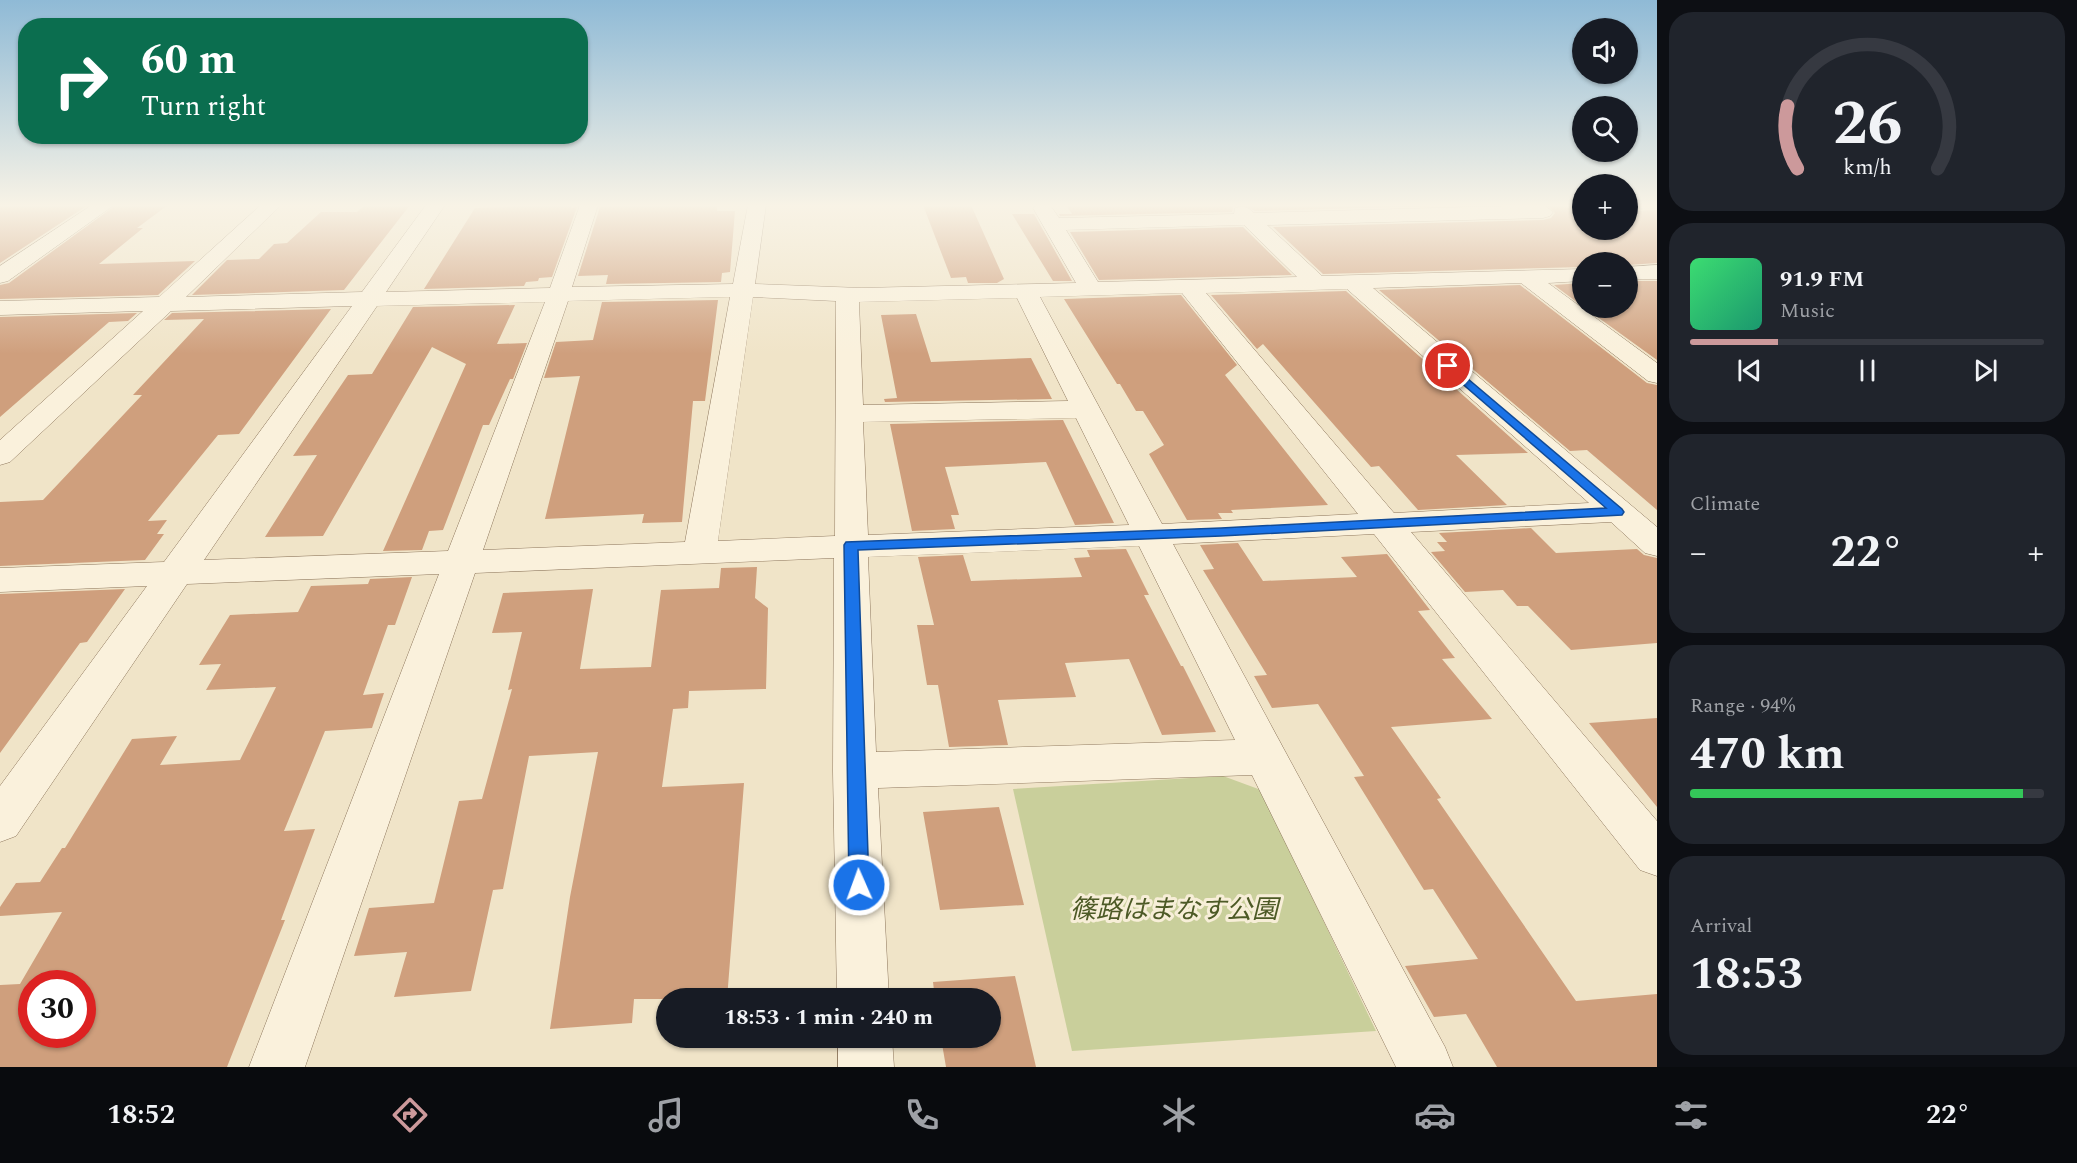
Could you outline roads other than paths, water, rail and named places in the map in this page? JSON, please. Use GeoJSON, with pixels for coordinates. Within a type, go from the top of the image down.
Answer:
{"type":"FeatureCollection","features":[{"type":"Feature","properties":{"kind":"street"},"geometry":{"type":"LineString","coordinates":[[0,276],[31,255]]}},
{"type":"Feature","properties":{"kind":"street"},"geometry":{"type":"LineString","coordinates":[[0,456],[218,255]]}},
{"type":"Feature","properties":{"kind":"street"},"geometry":{"type":"LineString","coordinates":[[0,822],[402,255]]}},
{"type":"Feature","properties":{"kind":"street"},"geometry":{"type":"LineString","coordinates":[[276,1067],[572,255]]}},
{"type":"Feature","properties":{"kind":"street"},"geometry":{"type":"LineString","coordinates":[[700,551],[749,255]]}},
{"type":"Feature","properties":{"kind":"street"},"geometry":{"type":"LineString","coordinates":[[1070,255],[1091,289]]}},
{"type":"Feature","properties":{"kind":"street"},"geometry":{"type":"LineString","coordinates":[[1287,255],[1316,283]]}},
{"type":"Feature","properties":{"kind":"street"},"geometry":{"type":"LineString","coordinates":[[1638,273],[1657,272]]}},
{"type":"Feature","properties":{"kind":"street"},"geometry":{"type":"LineString","coordinates":[[0,308],[744,290],[847,294],[1025,291],[1572,275]]}},
{"type":"Feature","properties":{"kind":"street"},"geometry":{"type":"LineString","coordinates":[[1526,277],[1657,375]]}},
{"type":"Feature","properties":{"kind":"street"},"geometry":{"type":"LineString","coordinates":[[1352,282],[1657,545]]}},
{"type":"Feature","properties":{"kind":"street"},"geometry":{"type":"LineString","coordinates":[[1189,286],[1657,855]]}},
{"type":"Feature","properties":{"kind":"street"},"geometry":{"type":"LineString","coordinates":[[1025,291],[1425,1067]]}},
{"type":"Feature","properties":{"kind":"street"},"geometry":{"type":"LineString","coordinates":[[847,294],[855,771],[863,988]]}},
{"type":"Feature","properties":{"kind":"street"},"geometry":{"type":"LineString","coordinates":[[849,414],[1086,409]]}},
{"type":"Feature","properties":{"kind":"street"},"geometry":{"type":"LineString","coordinates":[[0,580],[1150,535],[1618,512]]}},
{"type":"Feature","properties":{"kind":"street"},"geometry":{"type":"LineString","coordinates":[[855,771],[1265,757]]}},
{"type":"Feature","properties":{"kind":"street"},"geometry":{"type":"LineString","coordinates":[[865,1048],[866,1067]]}},
{"type":"Feature","properties":{"kind":"park label","name":"篠路はまなす公園"},"geometry":{"type":"Point","coordinates":[1174,910]}}]}
